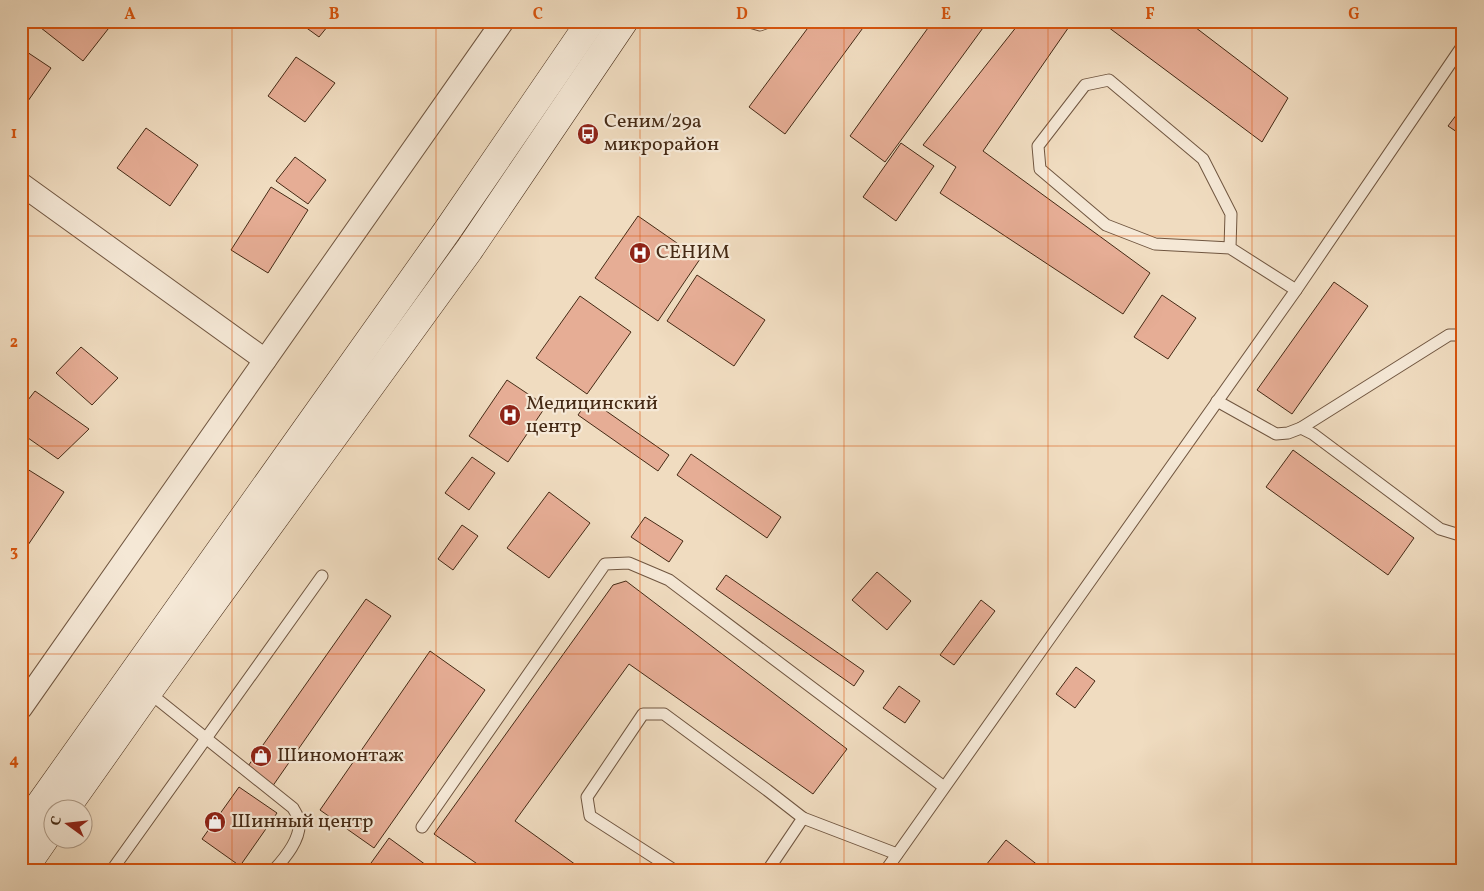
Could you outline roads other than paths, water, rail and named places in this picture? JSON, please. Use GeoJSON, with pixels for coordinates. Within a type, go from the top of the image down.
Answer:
{"type":"FeatureCollection","features":[{"type":"Feature","properties":{"kind":"main road"},"geometry":{"type":"LineString","coordinates":[[72,798],[139,685],[591,21]]}},
{"type":"Feature","properties":{"kind":"main road"},"geometry":{"type":"LineString","coordinates":[[21,831],[139,685],[469,250],[624,21]]}},
{"type":"Feature","properties":{"kind":"main road"},"geometry":{"type":"LineString","coordinates":[[447,231],[469,250]]}},
{"type":"Feature","properties":{"kind":"main road"},"geometry":{"type":"LineString","coordinates":[[23,870],[42,842]]}},
{"type":"Feature","properties":{"kind":"street"},"geometry":{"type":"LineString","coordinates":[[21,708],[503,21]]}},
{"type":"Feature","properties":{"kind":"street"},"geometry":{"type":"LineString","coordinates":[[21,184],[265,360]]}},
{"type":"Feature","properties":{"kind":"lane"},"geometry":{"type":"LineString","coordinates":[[746,21],[760,25],[771,21]]}},
{"type":"Feature","properties":{"kind":"lane"},"geometry":{"type":"LineString","coordinates":[[886,870],[1296,290],[1463,44]]}},
{"type":"Feature","properties":{"kind":"lane"},"geometry":{"type":"LineString","coordinates":[[1230,248],[1231,214],[1203,158],[1109,80],[1085,85],[1038,146],[1040,169],[1106,225],[1155,244],[1230,248],[1296,290]]}},
{"type":"Feature","properties":{"kind":"lane"},"geometry":{"type":"LineString","coordinates":[[1218,401],[1276,434],[1288,433],[1302,428],[1449,335],[1463,335]]}},
{"type":"Feature","properties":{"kind":"lane"},"geometry":{"type":"LineString","coordinates":[[1302,428],[1313,434],[1440,529],[1463,536]]}},
{"type":"Feature","properties":{"kind":"lane"},"geometry":{"type":"LineString","coordinates":[[422,827],[605,564],[628,564],[669,580],[944,787]]}},
{"type":"Feature","properties":{"kind":"lane"},"geometry":{"type":"LineString","coordinates":[[112,870],[322,576]]}},
{"type":"Feature","properties":{"kind":"lane"},"geometry":{"type":"LineString","coordinates":[[139,685],[292,808],[300,821],[296,838],[288,854],[274,870]]}},
{"type":"Feature","properties":{"kind":"lane"},"geometry":{"type":"LineString","coordinates":[[674,870],[590,816],[587,797],[642,714],[664,714],[803,818],[897,854]]}},
{"type":"Feature","properties":{"kind":"lane"},"geometry":{"type":"LineString","coordinates":[[768,870],[803,818]]}},
{"type":"Feature","properties":{"kind":"place","name":"Сеним/29а микрорайон"},"geometry":{"type":"Point","coordinates":[588,134]}},
{"type":"Feature","properties":{"kind":"place","name":"СЕНИМ"},"geometry":{"type":"Point","coordinates":[640,253]}},
{"type":"Feature","properties":{"kind":"place","name":"Медицинский центр"},"geometry":{"type":"Point","coordinates":[510,415]}},
{"type":"Feature","properties":{"kind":"place","name":"Шиномонтаж"},"geometry":{"type":"Point","coordinates":[261,756]}},
{"type":"Feature","properties":{"kind":"place","name":"Шинный центр"},"geometry":{"type":"Point","coordinates":[215,822]}}]}
